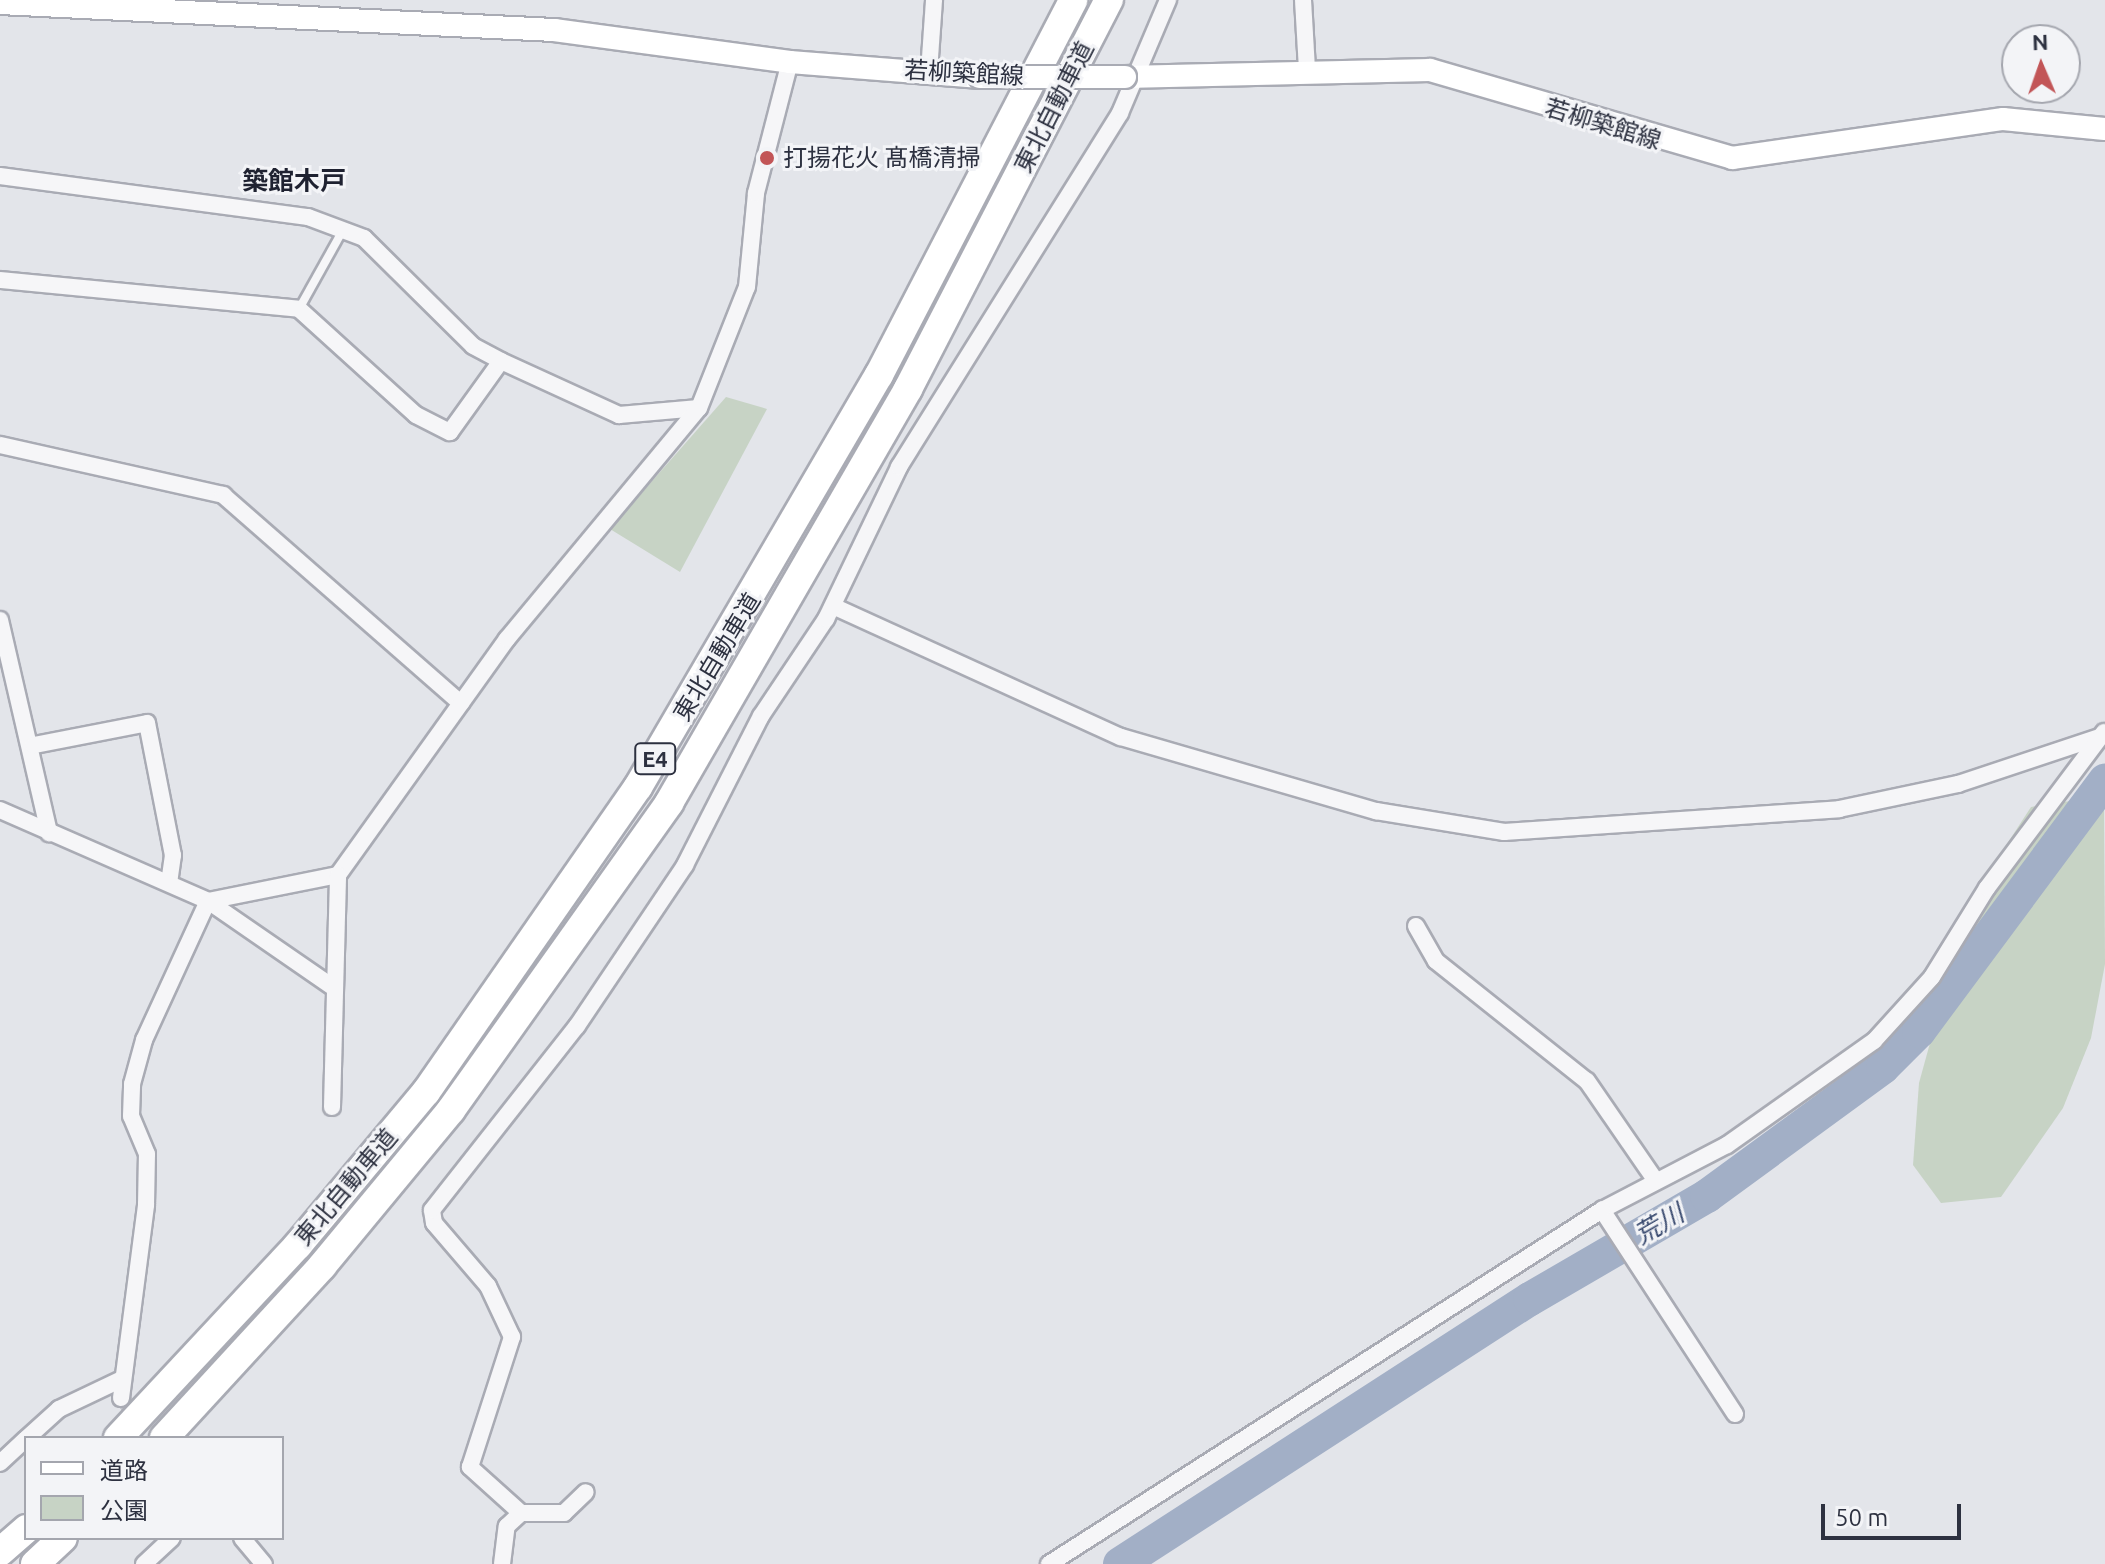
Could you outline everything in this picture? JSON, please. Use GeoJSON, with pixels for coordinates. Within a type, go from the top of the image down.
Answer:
{"type":"FeatureCollection","features":[{"type":"Feature","properties":{"kind":"highway","name":"東北自動車道"},"geometry":{"type":"LineString","coordinates":[[120,1436],[298,1245],[426,1092],[638,787],[879,375],[1073,0]]}},
{"type":"Feature","properties":{"kind":"highway","name":"東北自動車道"},"geometry":{"type":"LineString","coordinates":[[166,1436],[322,1266],[451,1110],[669,803],[908,389],[1109,0]]}},
{"type":"Feature","properties":{"kind":"highway"},"geometry":{"type":"LineString","coordinates":[[0,1552],[24,1531]]}},
{"type":"Feature","properties":{"kind":"highway"},"geometry":{"type":"LineString","coordinates":[[35,1564],[61,1540]]}},
{"type":"Feature","properties":{"kind":"main road","name":"若柳築館線"},"geometry":{"type":"LineString","coordinates":[[4,2],[554,30],[790,62],[980,77],[1430,70],[1732,158],[2003,119],[2105,129]]}},
{"type":"Feature","properties":{"kind":"street"},"geometry":{"type":"LineString","coordinates":[[929,72],[934,0]]}},
{"type":"Feature","properties":{"kind":"street"},"geometry":{"type":"LineString","coordinates":[[586,1492],[564,1513],[521,1513],[470,1467],[512,1337],[488,1286],[434,1223],[432,1210],[623,960],[685,865],[761,716],[833,606],[899,467],[1132,77],[1168,0]]}},
{"type":"Feature","properties":{"kind":"street"},"geometry":{"type":"LineString","coordinates":[[1303,0],[1307,70]]}},
{"type":"Feature","properties":{"kind":"street"},"geometry":{"type":"LineString","coordinates":[[332,1107],[338,875],[461,703],[699,408],[747,287],[756,193],[790,62]]}},
{"type":"Feature","properties":{"kind":"street"},"geometry":{"type":"LineString","coordinates":[[0,176],[308,217],[364,238],[473,346],[501,361],[619,415],[699,408]]}},
{"type":"Feature","properties":{"kind":"street"},"geometry":{"type":"LineString","coordinates":[[0,280],[299,309],[416,415],[450,432],[501,361]]}},
{"type":"Feature","properties":{"kind":"street"},"geometry":{"type":"LineString","coordinates":[[0,445],[223,495],[461,703]]}},
{"type":"Feature","properties":{"kind":"street"},"geometry":{"type":"LineString","coordinates":[[833,606],[1121,737],[1376,811],[1504,832],[1839,809],[1958,784],[2104,732]]}},
{"type":"Feature","properties":{"kind":"street"},"geometry":{"type":"LineString","coordinates":[[0,620],[34,745],[49,833]]}},
{"type":"Feature","properties":{"kind":"street"},"geometry":{"type":"LineString","coordinates":[[34,745],[147,723],[173,855],[169,883]]}},
{"type":"Feature","properties":{"kind":"street"},"geometry":{"type":"LineString","coordinates":[[1049,1564],[1606,1216],[1656,1181],[1738,1137],[1904,1011],[2104,732]]}},
{"type":"Feature","properties":{"kind":"street"},"geometry":{"type":"LineString","coordinates":[[0,810],[208,901],[334,988]]}},
{"type":"Feature","properties":{"kind":"street"},"geometry":{"type":"LineString","coordinates":[[208,901],[338,875]]}},
{"type":"Feature","properties":{"kind":"street"},"geometry":{"type":"LineString","coordinates":[[121,1398],[120,1380],[146,1205],[147,1154],[131,1116],[132,1084],[144,1040],[208,901]]}},
{"type":"Feature","properties":{"kind":"street"},"geometry":{"type":"LineString","coordinates":[[1416,926],[1436,961],[1587,1081],[1656,1181]]}},
{"type":"Feature","properties":{"kind":"street"},"geometry":{"type":"LineString","coordinates":[[1606,1216],[1735,1414]]}},
{"type":"Feature","properties":{"kind":"street"},"geometry":{"type":"LineString","coordinates":[[29,1436],[59,1409],[120,1380]]}},
{"type":"Feature","properties":{"kind":"street"},"geometry":{"type":"LineString","coordinates":[[0,1463],[24,1441]]}},
{"type":"Feature","properties":{"kind":"street"},"geometry":{"type":"LineString","coordinates":[[502,1564],[507,1526],[521,1513]]}},
{"type":"Feature","properties":{"kind":"street"},"geometry":{"type":"LineString","coordinates":[[144,1564],[170,1540]]}},
{"type":"Feature","properties":{"kind":"street"},"geometry":{"type":"LineString","coordinates":[[244,1540],[264,1564]]}},
{"type":"Feature","properties":{"kind":"lane"},"geometry":{"type":"LineString","coordinates":[[299,309],[343,230]]}},
{"type":"Feature","properties":{"kind":"green space"},"geometry":{"type":"Polygon","coordinates":[[[726,397],[767,409],[680,572],[610,529],[726,397]]]}},
{"type":"Feature","properties":{"kind":"green space"},"geometry":{"type":"Polygon","coordinates":[[[2104,796],[2105,964],[2091,1038],[2063,1108],[2001,1197],[1941,1203],[1913,1165],[1919,1083],[1954,956],[1994,864],[2031,807],[2104,796]]]}},
{"type":"Feature","properties":{"kind":"waterway","name":"荒川"},"geometry":{"type":"LineString","coordinates":[[1120,1564],[1530,1299],[1707,1196],[1883,1067],[1919,1031],[2105,781]]}},
{"type":"Feature","properties":{"kind":"tunnel"},"geometry":{"type":"LineString","coordinates":[[121,1398],[159,1436]]}},
{"type":"Feature","properties":{"kind":"place","name":"打揚花火 髙橋清掃"},"geometry":{"type":"Point","coordinates":[767,158]}},
{"type":"Feature","properties":{"kind":"district","name":"築館木戸"},"geometry":{"type":"Point","coordinates":[294,181]}}]}
